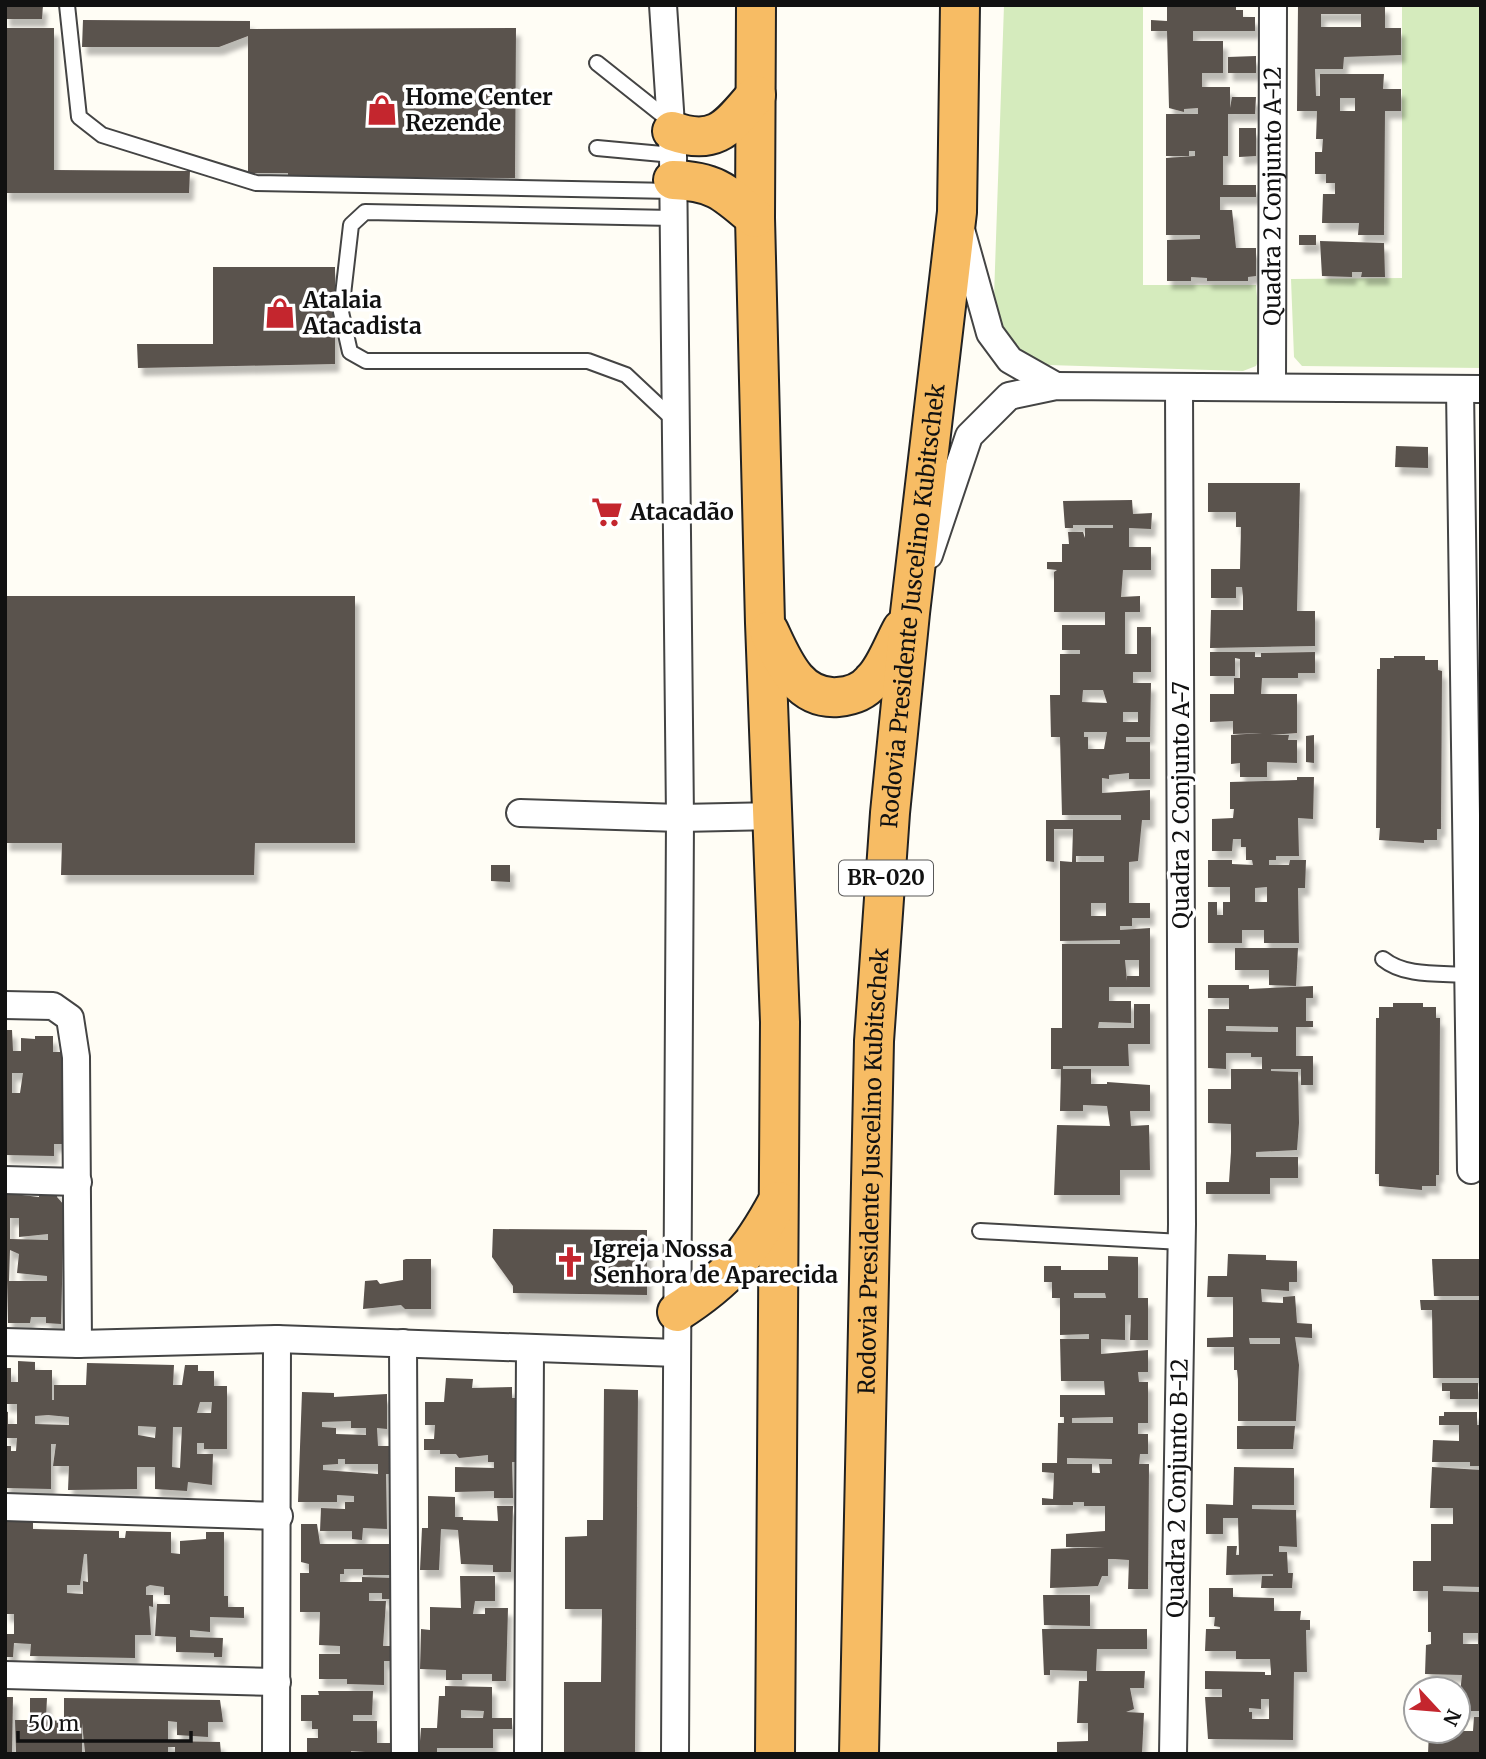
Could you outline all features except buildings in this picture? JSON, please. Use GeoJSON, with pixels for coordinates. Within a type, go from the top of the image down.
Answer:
{"type":"FeatureCollection","features":[{"type":"Feature","properties":{"kind":"highway"},"geometry":{"type":"LineString","coordinates":[[755,5],[755,218],[765,623],[780,1022],[775,1754]]}},
{"type":"Feature","properties":{"kind":"highway","name":"Rodovia Presidente Juscelino Kubitschek"},"geometry":{"type":"LineString","coordinates":[[859,1754],[874,1041],[890,813],[910,613],[957,212],[962,11]]}},
{"type":"Feature","properties":{"kind":"highway"},"geometry":{"type":"LineString","coordinates":[[755,218],[714,186],[698,181],[673,156],[687,136],[715,135],[728,128],[756,95]]}},
{"type":"Feature","properties":{"kind":"highway"},"geometry":{"type":"LineString","coordinates":[[765,623],[788,670],[805,689],[829,697],[838,697],[860,691],[874,681],[910,613]]}},
{"type":"Feature","properties":{"kind":"highway"},"geometry":{"type":"LineString","coordinates":[[677,1312],[731,1273],[756,1242],[779,1199]]}},
{"type":"Feature","properties":{"kind":"street"},"geometry":{"type":"LineString","coordinates":[[663,5],[673,156],[680,818],[675,1754]]}},
{"type":"Feature","properties":{"kind":"street","name":"Quadra 2 Conjunto A-12"},"geometry":{"type":"LineString","coordinates":[[1272,387],[1273,5]]}},
{"type":"Feature","properties":{"kind":"street"},"geometry":{"type":"LineString","coordinates":[[957,212],[980,308],[990,333],[1010,360],[1056,386]]}},
{"type":"Feature","properties":{"kind":"street"},"geometry":{"type":"LineString","coordinates":[[910,613],[969,436],[1009,396],[1056,386],[1471,389],[1473,695],[1468,975],[1474,1156]]}},
{"type":"Feature","properties":{"kind":"street","name":"Quadra 2 Conjunto A-7"},"geometry":{"type":"LineString","coordinates":[[1179,387],[1182,1233]]}},
{"type":"Feature","properties":{"kind":"street"},"geometry":{"type":"LineString","coordinates":[[520,813],[680,818],[773,816]]}},
{"type":"Feature","properties":{"kind":"street"},"geometry":{"type":"LineString","coordinates":[[5,1005],[53,1006],[70,1018],[76,1057],[78,1344]]}},
{"type":"Feature","properties":{"kind":"street"},"geometry":{"type":"LineString","coordinates":[[5,1180],[78,1182]]}},
{"type":"Feature","properties":{"kind":"street","name":"Quadra 2 Conjunto B-12"},"geometry":{"type":"LineString","coordinates":[[1173,1754],[1182,1233]]}},
{"type":"Feature","properties":{"kind":"street"},"geometry":{"type":"LineString","coordinates":[[5,1342],[78,1344],[277,1339],[677,1353]]}},
{"type":"Feature","properties":{"kind":"street"},"geometry":{"type":"LineString","coordinates":[[276,1754],[279,1516],[277,1339]]}},
{"type":"Feature","properties":{"kind":"street"},"geometry":{"type":"LineString","coordinates":[[403,1343],[405,1754]]}},
{"type":"Feature","properties":{"kind":"street"},"geometry":{"type":"LineString","coordinates":[[528,1754],[530,1349]]}},
{"type":"Feature","properties":{"kind":"street"},"geometry":{"type":"LineString","coordinates":[[5,1507],[279,1516]]}},
{"type":"Feature","properties":{"kind":"street"},"geometry":{"type":"LineString","coordinates":[[5,1675],[277,1682]]}},
{"type":"Feature","properties":{"kind":"lane"},"geometry":{"type":"LineString","coordinates":[[67,5],[79,117],[102,135],[256,183],[673,156]]}},
{"type":"Feature","properties":{"kind":"lane"},"geometry":{"type":"LineString","coordinates":[[597,63],[673,156]]}},
{"type":"Feature","properties":{"kind":"lane"},"geometry":{"type":"LineString","coordinates":[[597,148],[673,156]]}},
{"type":"Feature","properties":{"kind":"lane"},"geometry":{"type":"LineString","coordinates":[[673,218],[366,212],[351,225],[341,312],[350,352],[366,361],[589,361],[626,375],[676,422]]}},
{"type":"Feature","properties":{"kind":"lane"},"geometry":{"type":"LineString","coordinates":[[1382,960],[1393,968],[1468,975]]}},
{"type":"Feature","properties":{"kind":"lane"},"geometry":{"type":"LineString","coordinates":[[980,1231],[1182,1233]]}},
{"type":"Feature","properties":{"kind":"green space"},"geometry":{"type":"Polygon","coordinates":[[[1004,5],[1143,5],[1143,285],[1256,285],[1262,353],[1256,366],[1243,371],[1048,365],[1026,356],[1010,340],[1000,320],[994,297],[1004,5]]]}},
{"type":"Feature","properties":{"kind":"green space"},"geometry":{"type":"Polygon","coordinates":[[[1402,5],[1481,5],[1481,368],[1302,366],[1294,357],[1291,279],[1402,278],[1402,5]]]}},
{"type":"Feature","properties":{"kind":"place","name":"Home Center Rezende"},"geometry":{"type":"Point","coordinates":[382,110]}},
{"type":"Feature","properties":{"kind":"place","name":"Atalaia Atacadista"},"geometry":{"type":"Point","coordinates":[280,313]}},
{"type":"Feature","properties":{"kind":"place","name":"Atacadão"},"geometry":{"type":"Point","coordinates":[607,512]}},
{"type":"Feature","properties":{"kind":"place","name":"Igreja Nossa Senhora de Aparecida"},"geometry":{"type":"Point","coordinates":[570,1262]}}]}
